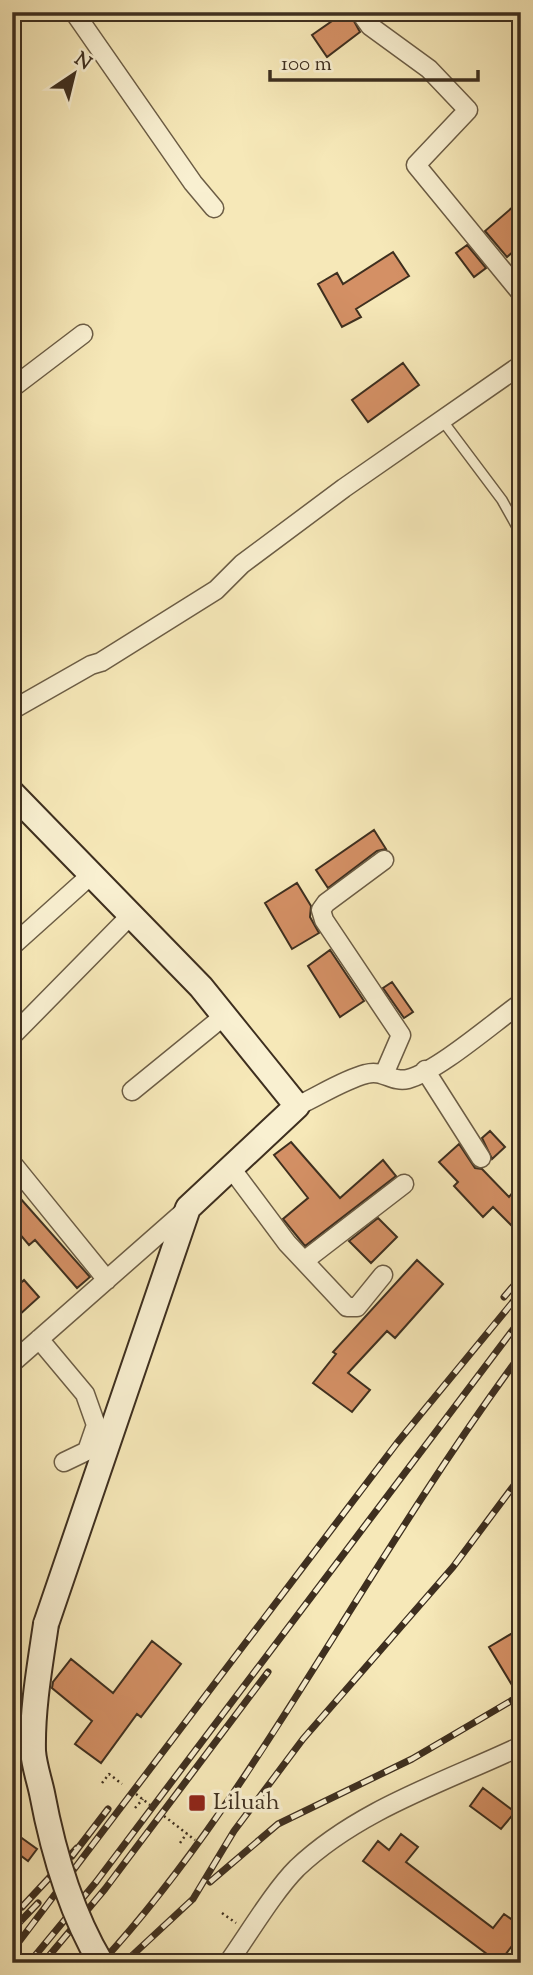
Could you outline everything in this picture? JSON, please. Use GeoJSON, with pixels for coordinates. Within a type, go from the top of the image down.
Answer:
{"type":"FeatureCollection","features":[{"type":"Feature","properties":{"kind":"street"},"geometry":{"type":"LineString","coordinates":[[75,12],[193,183],[214,208]]}},
{"type":"Feature","properties":{"kind":"street"},"geometry":{"type":"LineString","coordinates":[[360,12],[370,26],[429,69],[468,110],[416,165],[521,293]]}},
{"type":"Feature","properties":{"kind":"street"},"geometry":{"type":"LineString","coordinates":[[12,388],[83,334]]}},
{"type":"Feature","properties":{"kind":"street"},"geometry":{"type":"LineString","coordinates":[[12,710],[91,664],[101,662],[216,590],[242,564],[314,510],[521,365]]}},
{"type":"Feature","properties":{"kind":"street"},"geometry":{"type":"LineString","coordinates":[[12,793],[201,987],[297,1106]]}},
{"type":"Feature","properties":{"kind":"street"},"geometry":{"type":"LineString","coordinates":[[384,860],[326,903],[321,910],[322,917],[401,1035],[385,1072]]}},
{"type":"Feature","properties":{"kind":"street"},"geometry":{"type":"LineString","coordinates":[[12,946],[92,874]]}},
{"type":"Feature","properties":{"kind":"street"},"geometry":{"type":"LineString","coordinates":[[12,1036],[131,915]]}},
{"type":"Feature","properties":{"kind":"street"},"geometry":{"type":"LineString","coordinates":[[12,1363],[297,1106],[366,1074],[385,1072],[396,1080],[408,1079],[521,1003]]}},
{"type":"Feature","properties":{"kind":"street"},"geometry":{"type":"LineString","coordinates":[[132,1091],[224,1016]]}},
{"type":"Feature","properties":{"kind":"street"},"geometry":{"type":"LineString","coordinates":[[425,1070],[481,1158]]}},
{"type":"Feature","properties":{"kind":"street"},"geometry":{"type":"LineString","coordinates":[[12,1163],[107,1280]]}},
{"type":"Feature","properties":{"kind":"street"},"geometry":{"type":"LineString","coordinates":[[230,1168],[304,1261],[351,1309],[357,1307],[383,1275]]}},
{"type":"Feature","properties":{"kind":"street"},"geometry":{"type":"LineString","coordinates":[[304,1261],[404,1184]]}},
{"type":"Feature","properties":{"kind":"street"},"geometry":{"type":"LineString","coordinates":[[101,1963],[82,1932],[67,1891],[46,1812],[33,1752],[37,1680],[46,1624],[187,1208]]}},
{"type":"Feature","properties":{"kind":"street"},"geometry":{"type":"LineString","coordinates":[[39,1339],[86,1394],[96,1425],[87,1451],[64,1462]]}},
{"type":"Feature","properties":{"kind":"street"},"geometry":{"type":"LineString","coordinates":[[228,1963],[296,1869],[330,1842],[383,1808],[521,1746]]}},
{"type":"Feature","properties":{"kind":"lane"},"geometry":{"type":"LineString","coordinates":[[442,420],[502,500],[521,534]]}},
{"type":"Feature","properties":{"kind":"path"},"geometry":{"type":"LineString","coordinates":[[102,1783],[109,1774],[122,1784]]}},
{"type":"Feature","properties":{"kind":"path"},"geometry":{"type":"LineString","coordinates":[[136,1794],[150,1805]]}},
{"type":"Feature","properties":{"kind":"path"},"geometry":{"type":"LineString","coordinates":[[135,1808],[143,1799]]}},
{"type":"Feature","properties":{"kind":"path"},"geometry":{"type":"LineString","coordinates":[[164,1816],[195,1840]]}},
{"type":"Feature","properties":{"kind":"path"},"geometry":{"type":"LineString","coordinates":[[180,1843],[187,1833]]}},
{"type":"Feature","properties":{"kind":"building"},"geometry":{"type":"Polygon","coordinates":[[[325,12],[349,12],[360,32],[327,57],[312,35],[332,21],[325,12]]]}},
{"type":"Feature","properties":{"kind":"building"},"geometry":{"type":"Polygon","coordinates":[[[521,200],[521,245],[507,257],[485,231],[521,200]]]}},
{"type":"Feature","properties":{"kind":"building"},"geometry":{"type":"Polygon","coordinates":[[[467,245],[486,268],[474,277],[456,253],[467,245]]]}},
{"type":"Feature","properties":{"kind":"building"},"geometry":{"type":"Polygon","coordinates":[[[393,252],[409,276],[356,309],[361,317],[342,327],[318,284],[337,273],[343,284],[393,252]]]}},
{"type":"Feature","properties":{"kind":"building"},"geometry":{"type":"Polygon","coordinates":[[[403,363],[419,385],[368,422],[352,400],[403,363]]]}},
{"type":"Feature","properties":{"kind":"building"},"geometry":{"type":"Polygon","coordinates":[[[374,830],[386,849],[377,851],[328,888],[316,870],[374,830]]]}},
{"type":"Feature","properties":{"kind":"building"},"geometry":{"type":"Polygon","coordinates":[[[297,883],[311,906],[310,917],[319,933],[292,949],[265,903],[297,883]]]}},
{"type":"Feature","properties":{"kind":"building"},"geometry":{"type":"Polygon","coordinates":[[[330,950],[364,1001],[340,1017],[308,966],[330,950]]]}},
{"type":"Feature","properties":{"kind":"building"},"geometry":{"type":"Polygon","coordinates":[[[392,982],[413,1012],[404,1018],[383,988],[392,982]]]}},
{"type":"Feature","properties":{"kind":"building"},"geometry":{"type":"Polygon","coordinates":[[[490,1131],[505,1147],[492,1159],[482,1138],[490,1131]]]}},
{"type":"Feature","properties":{"kind":"building"},"geometry":{"type":"Polygon","coordinates":[[[291,1142],[340,1198],[383,1160],[396,1176],[305,1246],[283,1219],[308,1198],[274,1155],[291,1142]]]}},
{"type":"Feature","properties":{"kind":"building"},"geometry":{"type":"Polygon","coordinates":[[[459,1144],[475,1168],[482,1169],[509,1197],[513,1192],[521,1200],[521,1221],[514,1228],[493,1207],[483,1217],[454,1186],[458,1182],[439,1162],[459,1144]]]}},
{"type":"Feature","properties":{"kind":"building"},"geometry":{"type":"Polygon","coordinates":[[[12,1189],[90,1277],[77,1288],[35,1240],[29,1245],[12,1225],[12,1189]]]}},
{"type":"Feature","properties":{"kind":"building"},"geometry":{"type":"Polygon","coordinates":[[[378,1218],[397,1237],[371,1263],[349,1241],[378,1218]]]}},
{"type":"Feature","properties":{"kind":"building"},"geometry":{"type":"Polygon","coordinates":[[[417,1260],[443,1284],[395,1338],[387,1331],[348,1373],[370,1390],[352,1412],[313,1383],[336,1354],[333,1352],[417,1260]]]}},
{"type":"Feature","properties":{"kind":"building"},"geometry":{"type":"Polygon","coordinates":[[[24,1280],[39,1297],[18,1316],[12,1309],[12,1291],[24,1280]]]}},
{"type":"Feature","properties":{"kind":"building"},"geometry":{"type":"Polygon","coordinates":[[[521,1628],[521,1700],[489,1647],[521,1628]]]}},
{"type":"Feature","properties":{"kind":"building"},"geometry":{"type":"Polygon","coordinates":[[[152,1641],[181,1664],[141,1717],[137,1714],[101,1763],[75,1744],[92,1721],[52,1688],[53,1682],[71,1659],[113,1693],[152,1641]]]}},
{"type":"Feature","properties":{"kind":"building"},"geometry":{"type":"Polygon","coordinates":[[[483,1788],[515,1812],[501,1829],[470,1806],[483,1788]]]}},
{"type":"Feature","properties":{"kind":"building"},"geometry":{"type":"Polygon","coordinates":[[[12,1831],[37,1849],[28,1861],[12,1849],[12,1831]]]}},
{"type":"Feature","properties":{"kind":"building"},"geometry":{"type":"Polygon","coordinates":[[[401,1834],[418,1847],[406,1862],[493,1928],[504,1914],[521,1926],[521,1934],[499,1963],[363,1861],[378,1841],[389,1850],[401,1834]]]}},
{"type":"Feature","properties":{"kind":"railway"},"geometry":{"type":"LineString","coordinates":[[504,1297],[521,1277]]}},
{"type":"Feature","properties":{"kind":"railway"},"geometry":{"type":"LineString","coordinates":[[12,1951],[397,1443],[521,1292]]}},
{"type":"Feature","properties":{"kind":"railway"},"geometry":{"type":"LineString","coordinates":[[29,1963],[96,1882],[521,1319]]}},
{"type":"Feature","properties":{"kind":"railway"},"geometry":{"type":"LineString","coordinates":[[101,1963],[166,1886],[224,1806],[280,1723],[424,1494],[521,1354]]}},
{"type":"Feature","properties":{"kind":"railway"},"geometry":{"type":"LineString","coordinates":[[124,1963],[193,1899],[234,1831],[303,1739],[453,1567],[521,1476]]}},
{"type":"Feature","properties":{"kind":"railway"},"geometry":{"type":"LineString","coordinates":[[43,1963],[105,1889],[268,1672]]}},
{"type":"Feature","properties":{"kind":"railway"},"geometry":{"type":"LineString","coordinates":[[210,1882],[278,1824],[412,1759],[521,1695]]}},
{"type":"Feature","properties":{"kind":"railway"},"geometry":{"type":"LineString","coordinates":[[72,1856],[108,1809]]}},
{"type":"Feature","properties":{"kind":"railway"},"geometry":{"type":"LineString","coordinates":[[22,1907],[77,1848]]}},
{"type":"Feature","properties":{"kind":"railway"},"geometry":{"type":"LineString","coordinates":[[12,1930],[38,1903]]}},
{"type":"Feature","properties":{"kind":"place","name":"Liluah"},"geometry":{"type":"Point","coordinates":[197,1803]}}]}
